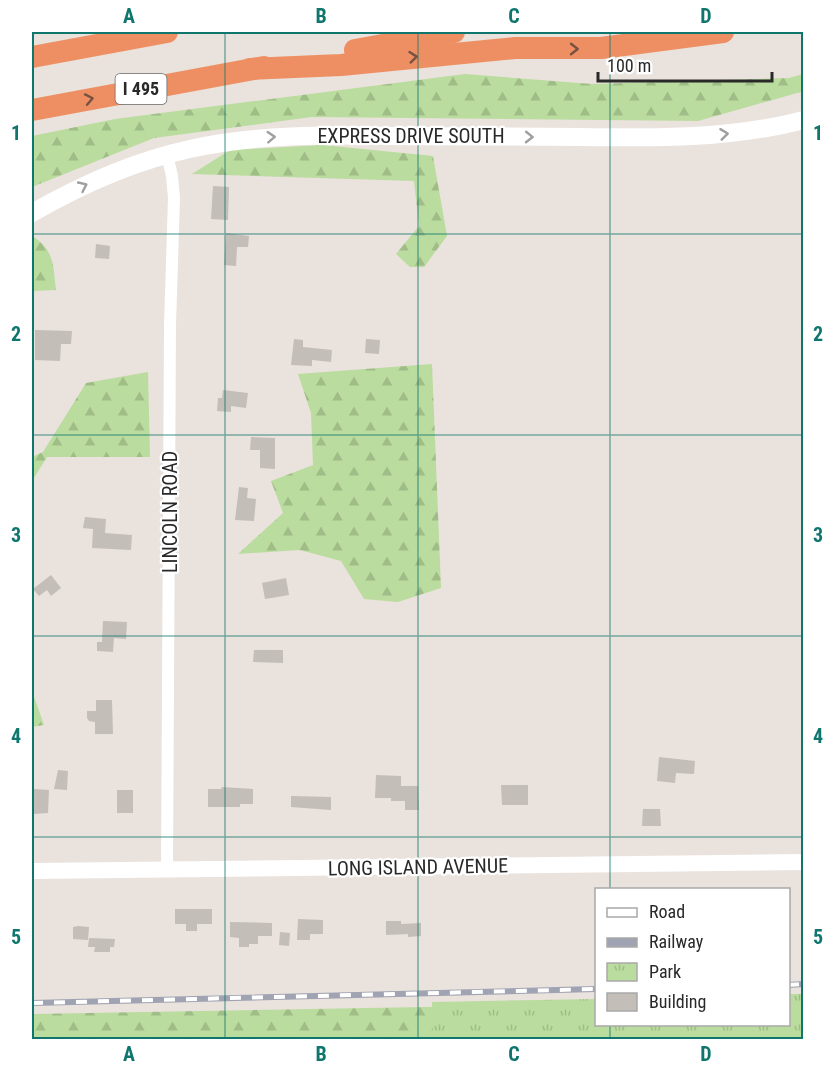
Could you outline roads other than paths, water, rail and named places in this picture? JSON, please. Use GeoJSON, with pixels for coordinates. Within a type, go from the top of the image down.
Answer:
{"type":"FeatureCollection","features":[{"type":"Feature","properties":{"kind":"highway"},"geometry":{"type":"LineString","coordinates":[[32,57],[167,32]]}},
{"type":"Feature","properties":{"kind":"highway","name":"I 495"},"geometry":{"type":"LineString","coordinates":[[32,110],[454,32]]}},
{"type":"Feature","properties":{"kind":"highway"},"geometry":{"type":"LineString","coordinates":[[250,69],[341,65],[507,48],[601,48],[723,32]]}},
{"type":"Feature","properties":{"kind":"main road","name":"EXPRESS DRIVE SOUTH"},"geometry":{"type":"LineString","coordinates":[[32,213],[96,180],[167,155],[234,140],[342,135],[688,137],[755,130],[804,120]]}},
{"type":"Feature","properties":{"kind":"street","name":"LINCOLN ROAD"},"geometry":{"type":"LineString","coordinates":[[167,155],[174,198],[170,325],[167,870]]}},
{"type":"Feature","properties":{"kind":"street","name":"LONG ISLAND AVENUE"},"geometry":{"type":"LineString","coordinates":[[32,871],[804,862]]}},
{"type":"Feature","properties":{"kind":"railway"},"geometry":{"type":"LineString","coordinates":[[790,985],[804,984]]}},
{"type":"Feature","properties":{"kind":"railway"},"geometry":{"type":"LineString","coordinates":[[32,1003],[595,989]]}}]}
